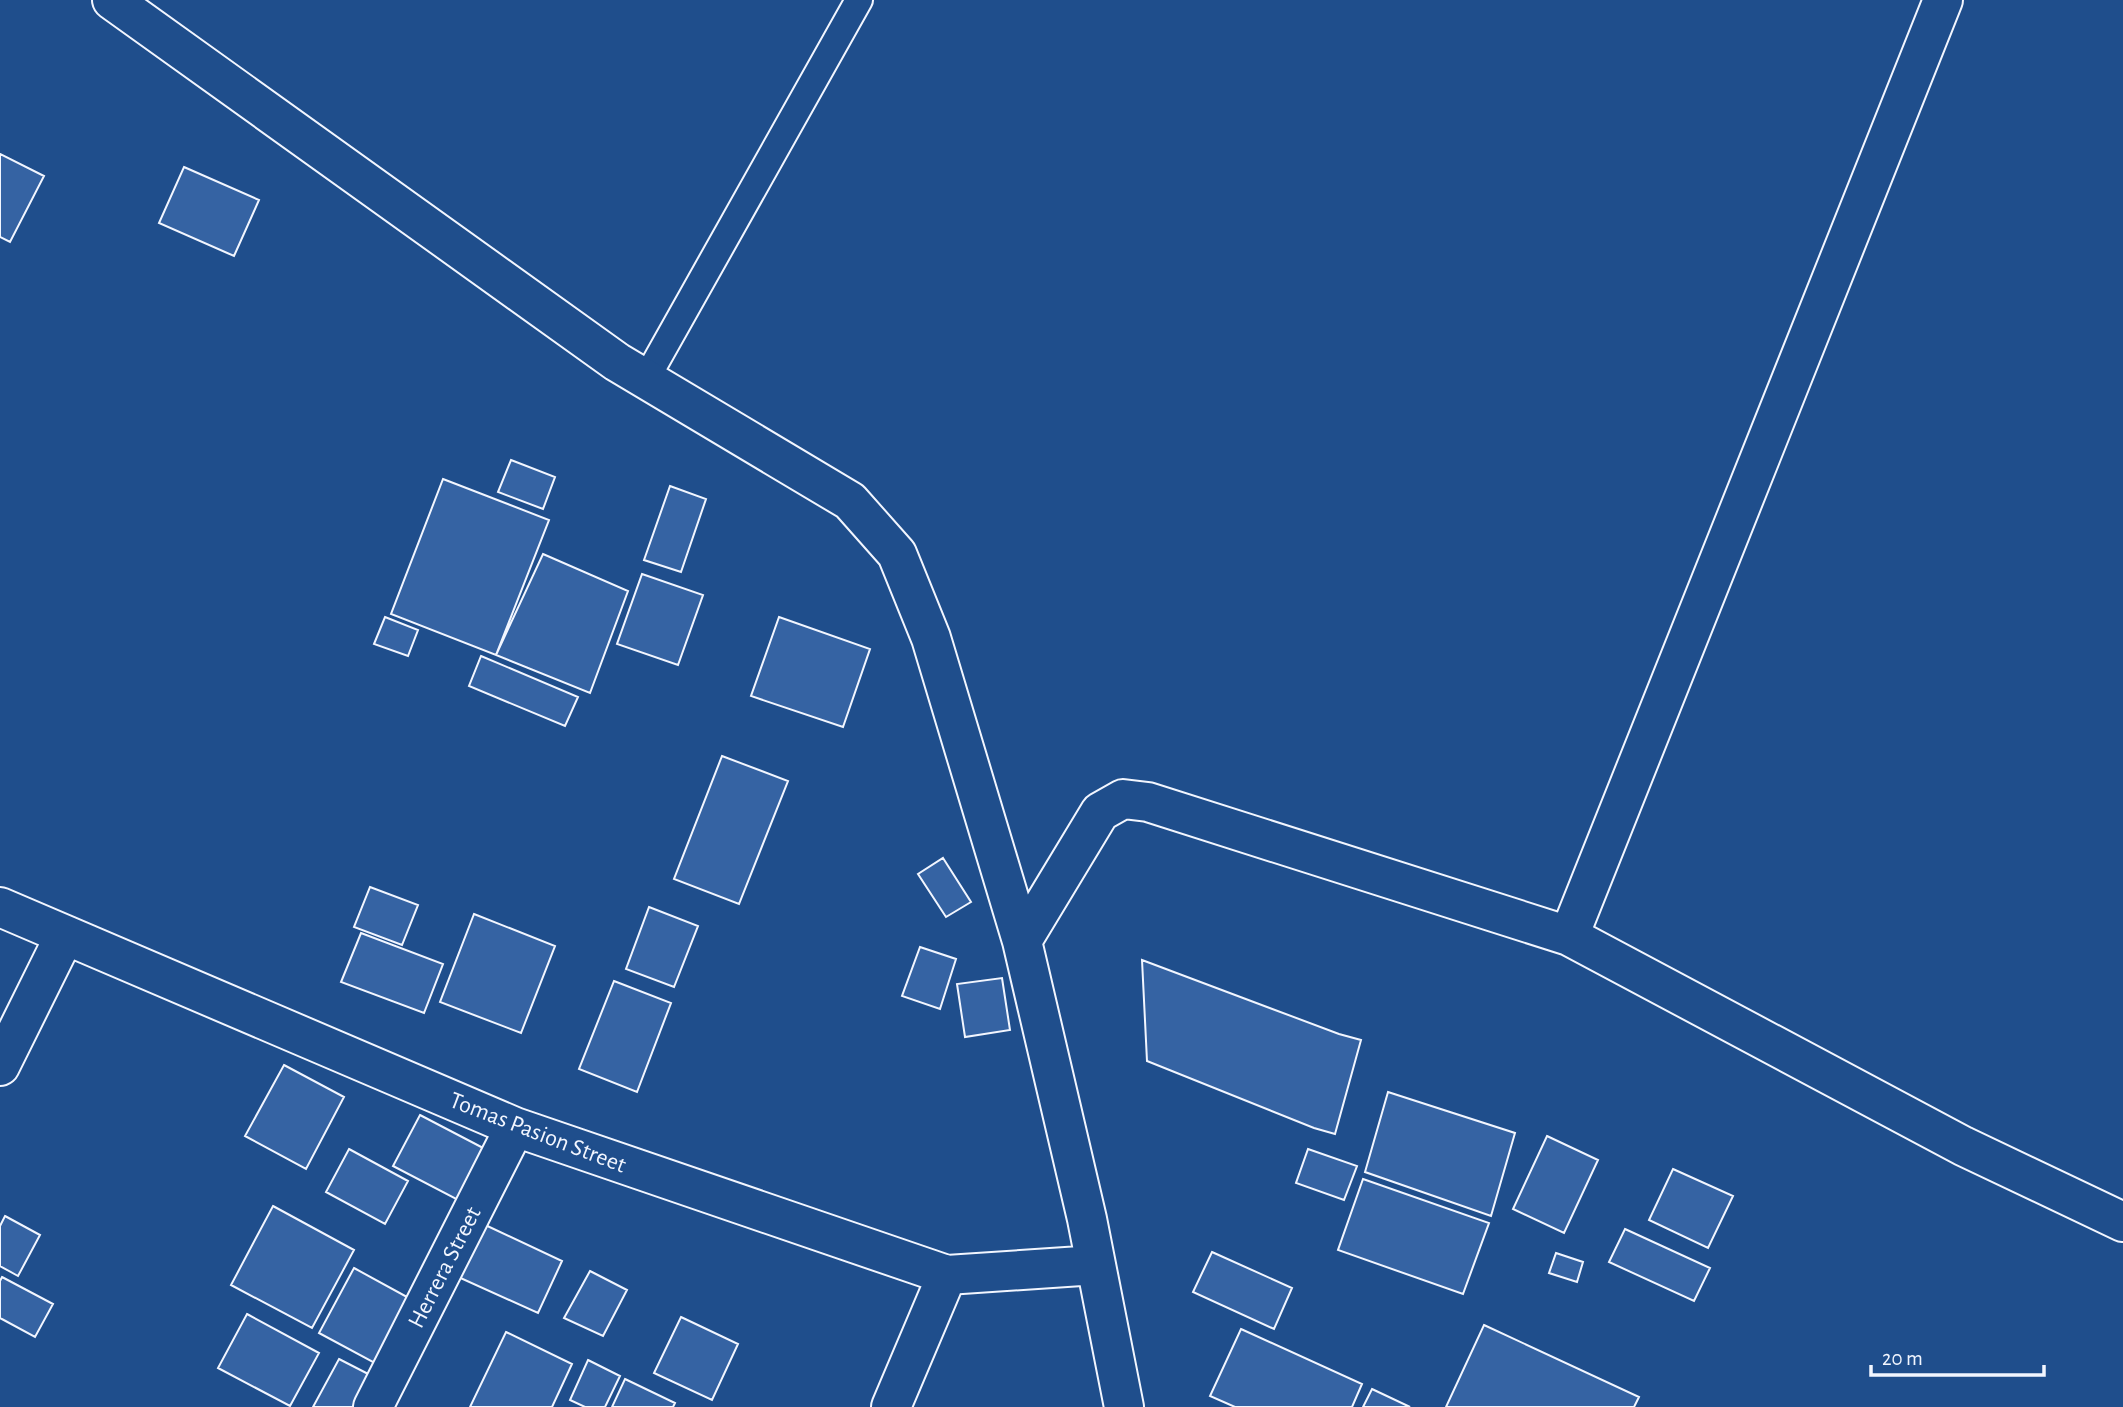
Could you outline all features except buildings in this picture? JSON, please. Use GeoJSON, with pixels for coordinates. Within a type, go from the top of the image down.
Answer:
{"type":"FeatureCollection","features":[{"type":"Feature","properties":{"kind":"street"},"geometry":{"type":"LineString","coordinates":[[112,0],[606,354],[850,501],[897,554],[931,638],[1022,941],[1087,1219],[1124,1407]]}},
{"type":"Feature","properties":{"kind":"street"},"geometry":{"type":"LineString","coordinates":[[1569,936],[1943,0]]}},
{"type":"Feature","properties":{"kind":"street"},"geometry":{"type":"LineString","coordinates":[[1022,941],[1100,812],[1123,799],[1148,802],[1569,936],[1963,1146],[2123,1222]]}},
{"type":"Feature","properties":{"kind":"street","name":"Tomas Pasion Street"},"geometry":{"type":"LineString","coordinates":[[0,907],[515,1127],[947,1275],[1096,1265]]}},
{"type":"Feature","properties":{"kind":"street"},"geometry":{"type":"LineString","coordinates":[[0,1066],[65,934]]}},
{"type":"Feature","properties":{"kind":"street","name":"Herrera Street"},"geometry":{"type":"LineString","coordinates":[[373,1407],[515,1127]]}},
{"type":"Feature","properties":{"kind":"street"},"geometry":{"type":"LineString","coordinates":[[891,1407],[947,1275]]}},
{"type":"Feature","properties":{"kind":"lane"},"geometry":{"type":"LineString","coordinates":[[646,379],[859,0]]}}]}
